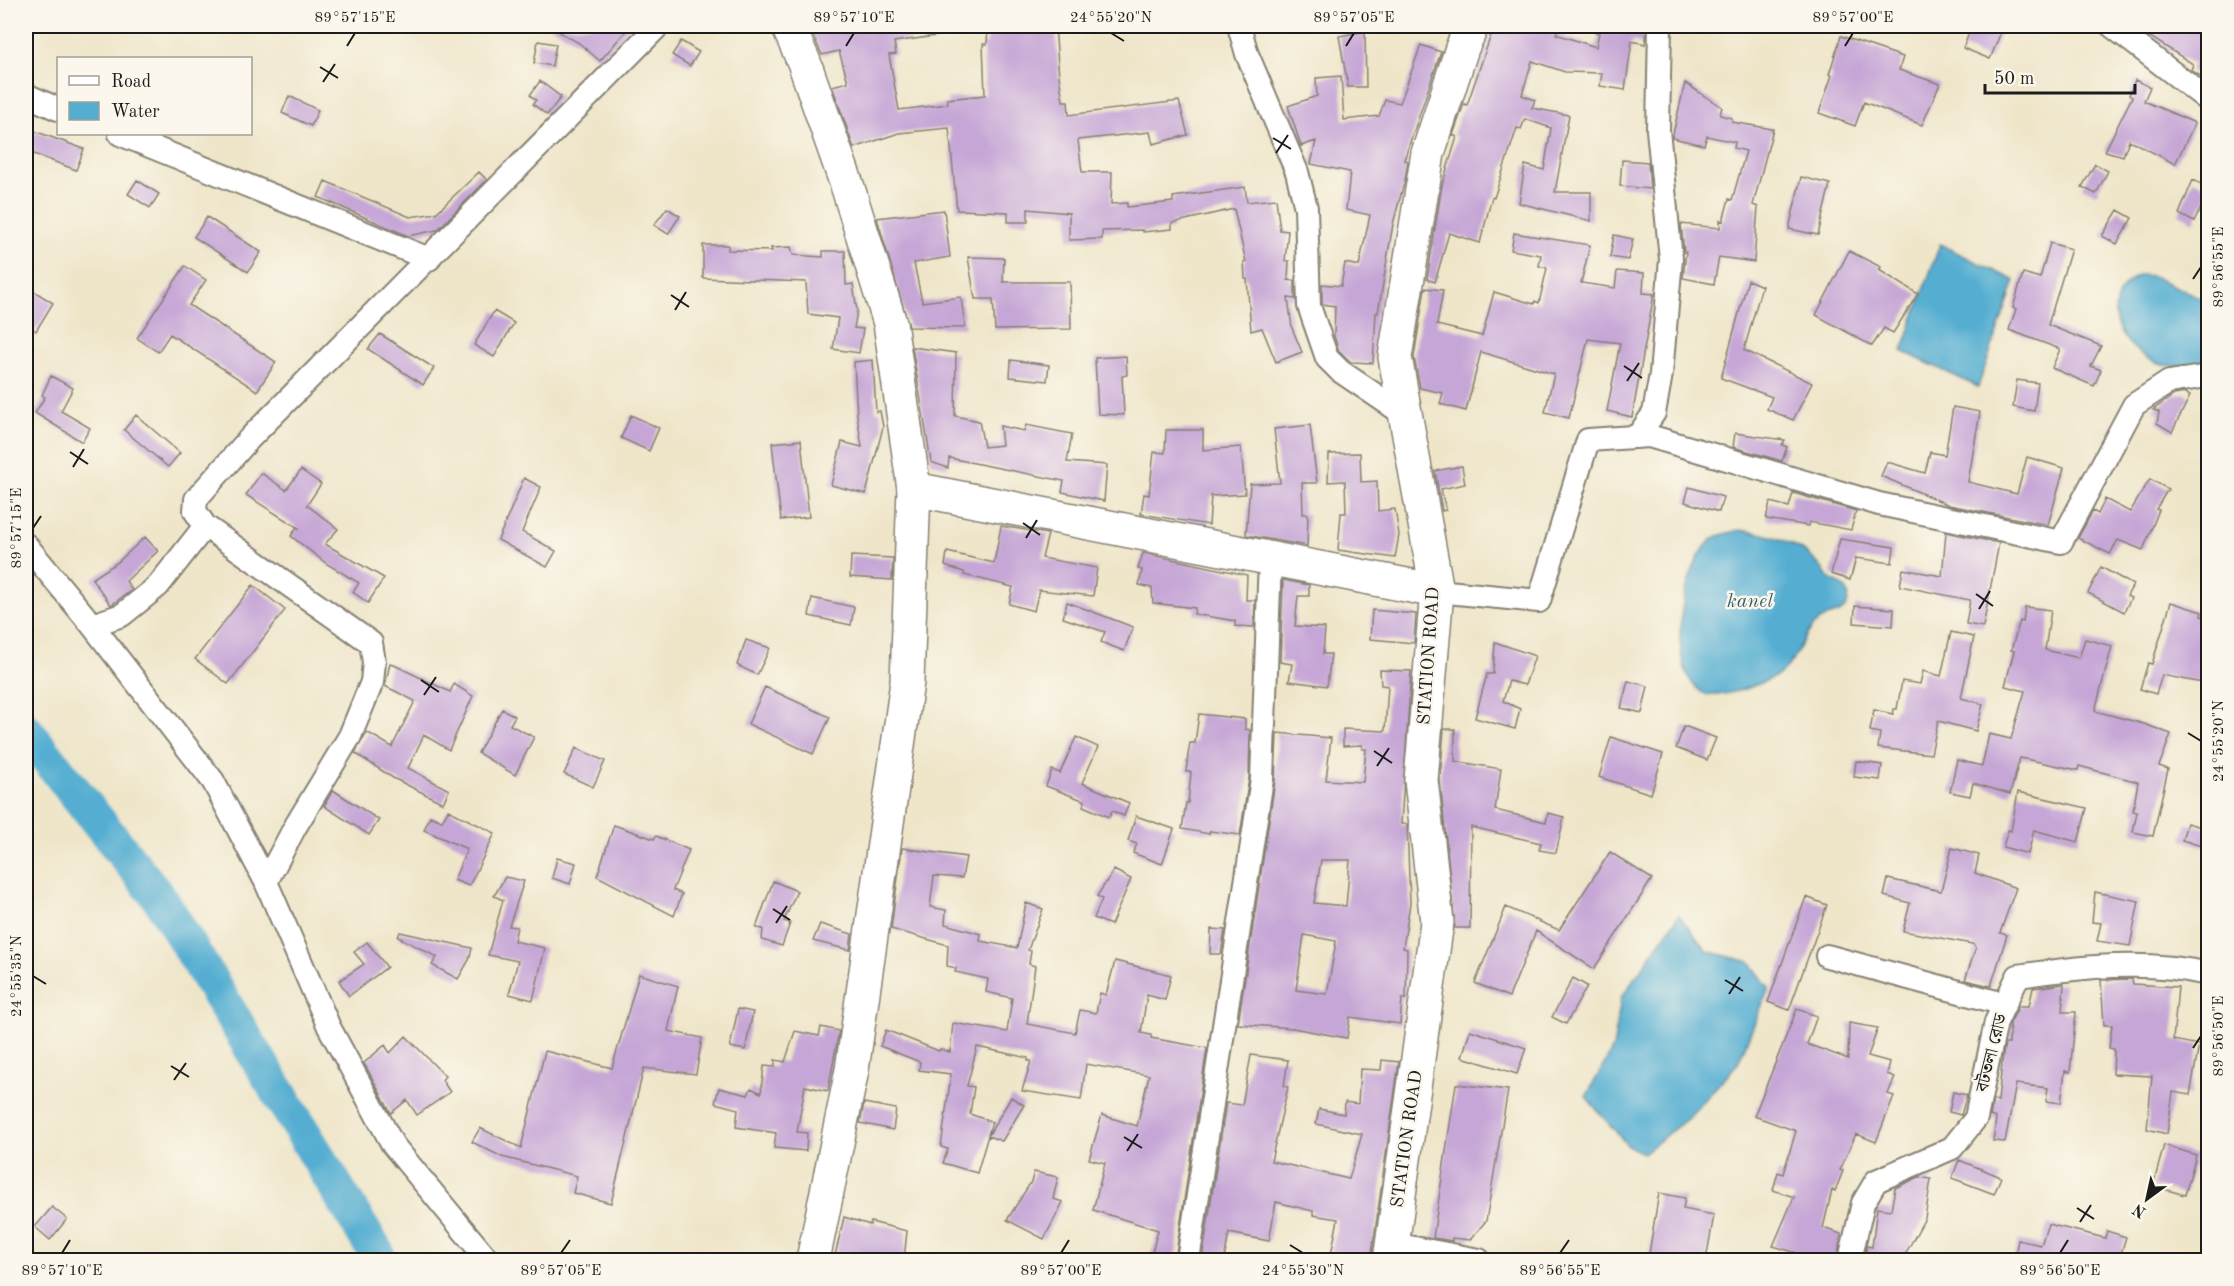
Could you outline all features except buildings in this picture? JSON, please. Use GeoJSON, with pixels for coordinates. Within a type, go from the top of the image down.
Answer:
{"type":"FeatureCollection","features":[{"type":"Feature","properties":{"kind":"main road"},"geometry":{"type":"LineString","coordinates":[[788,26],[804,62],[848,188],[890,323],[914,489],[908,682],[852,1070],[813,1260]]}},
{"type":"Feature","properties":{"kind":"main road","name":"STATION ROAD"},"geometry":{"type":"LineString","coordinates":[[1391,1252],[1437,922],[1420,780],[1437,591],[1395,357],[1428,153],[1462,48],[1472,26]]}},
{"type":"Feature","properties":{"kind":"main road"},"geometry":{"type":"LineString","coordinates":[[914,489],[1437,591]]}},
{"type":"Feature","properties":{"kind":"street"},"geometry":{"type":"LineString","coordinates":[[266,882],[295,827],[350,736],[372,682],[374,662],[370,643],[205,526],[195,511],[196,499],[249,438],[658,26]]}},
{"type":"Feature","properties":{"kind":"street"},"geometry":{"type":"LineString","coordinates":[[1239,26],[1247,54],[1297,172],[1306,208],[1309,306],[1328,357],[1340,371],[1405,415]]}},
{"type":"Feature","properties":{"kind":"street"},"geometry":{"type":"LineString","coordinates":[[1637,437],[1654,413],[1662,374],[1671,259],[1658,130],[1660,26]]}},
{"type":"Feature","properties":{"kind":"street"},"geometry":{"type":"LineString","coordinates":[[2112,26],[2208,100]]}},
{"type":"Feature","properties":{"kind":"street"},"geometry":{"type":"LineString","coordinates":[[26,95],[57,109]]}},
{"type":"Feature","properties":{"kind":"street"},"geometry":{"type":"LineString","coordinates":[[122,135],[429,259]]}},
{"type":"Feature","properties":{"kind":"street"},"geometry":{"type":"LineString","coordinates":[[1437,591],[1539,601],[1588,440],[1649,436],[1879,504],[2061,542],[2134,405],[2169,382],[2208,376]]}},
{"type":"Feature","properties":{"kind":"street"},"geometry":{"type":"LineString","coordinates":[[92,625],[122,615],[158,586],[205,526]]}},
{"type":"Feature","properties":{"kind":"street"},"geometry":{"type":"LineString","coordinates":[[26,545],[92,625],[213,781],[266,882],[329,1027],[393,1146],[488,1260]]}},
{"type":"Feature","properties":{"kind":"street"},"geometry":{"type":"LineString","coordinates":[[1188,1260],[1262,779],[1270,558]]}},
{"type":"Feature","properties":{"kind":"street"},"geometry":{"type":"LineString","coordinates":[[1827,956],[2004,1004]]}},
{"type":"Feature","properties":{"kind":"street","name":"বটতলা রোড"},"geometry":{"type":"LineString","coordinates":[[1850,1260],[1863,1203],[1876,1181],[1952,1148],[1976,1118],[1996,1022],[2018,976],[2089,966],[2178,967],[2208,974]]}},
{"type":"Feature","properties":{"kind":"street"},"geometry":{"type":"LineString","coordinates":[[1391,1252],[1479,1260]]}},
{"type":"Feature","properties":{"kind":"water"},"geometry":{"type":"Polygon","coordinates":[[[1940,244],[2015,281],[1978,387],[1902,351],[1940,244]]]}},
{"type":"Feature","properties":{"kind":"water"},"geometry":{"type":"Polygon","coordinates":[[[2139,275],[2152,276],[2208,301],[2208,357],[2188,366],[2167,365],[2147,358],[2130,344],[2119,328],[2115,309],[2121,291],[2139,275]]]}},
{"type":"Feature","properties":{"kind":"water","name":"kanel"},"geometry":{"type":"Polygon","coordinates":[[[1739,530],[1783,540],[1803,551],[1820,566],[1827,576],[1845,588],[1849,595],[1848,601],[1844,610],[1822,619],[1813,627],[1790,664],[1778,675],[1739,691],[1708,695],[1701,692],[1690,679],[1683,661],[1680,640],[1685,594],[1700,554],[1710,541],[1720,535],[1739,530]]]}},
{"type":"Feature","properties":{"kind":"water"},"geometry":{"type":"Polygon","coordinates":[[[1679,915],[1707,951],[1750,962],[1769,988],[1738,1063],[1687,1119],[1643,1153],[1628,1146],[1586,1097],[1613,1048],[1621,998],[1679,915]]]}},
{"type":"Feature","properties":{"kind":"waterway"},"geometry":{"type":"LineString","coordinates":[[26,731],[161,900],[377,1254],[377,1260]]}}]}
